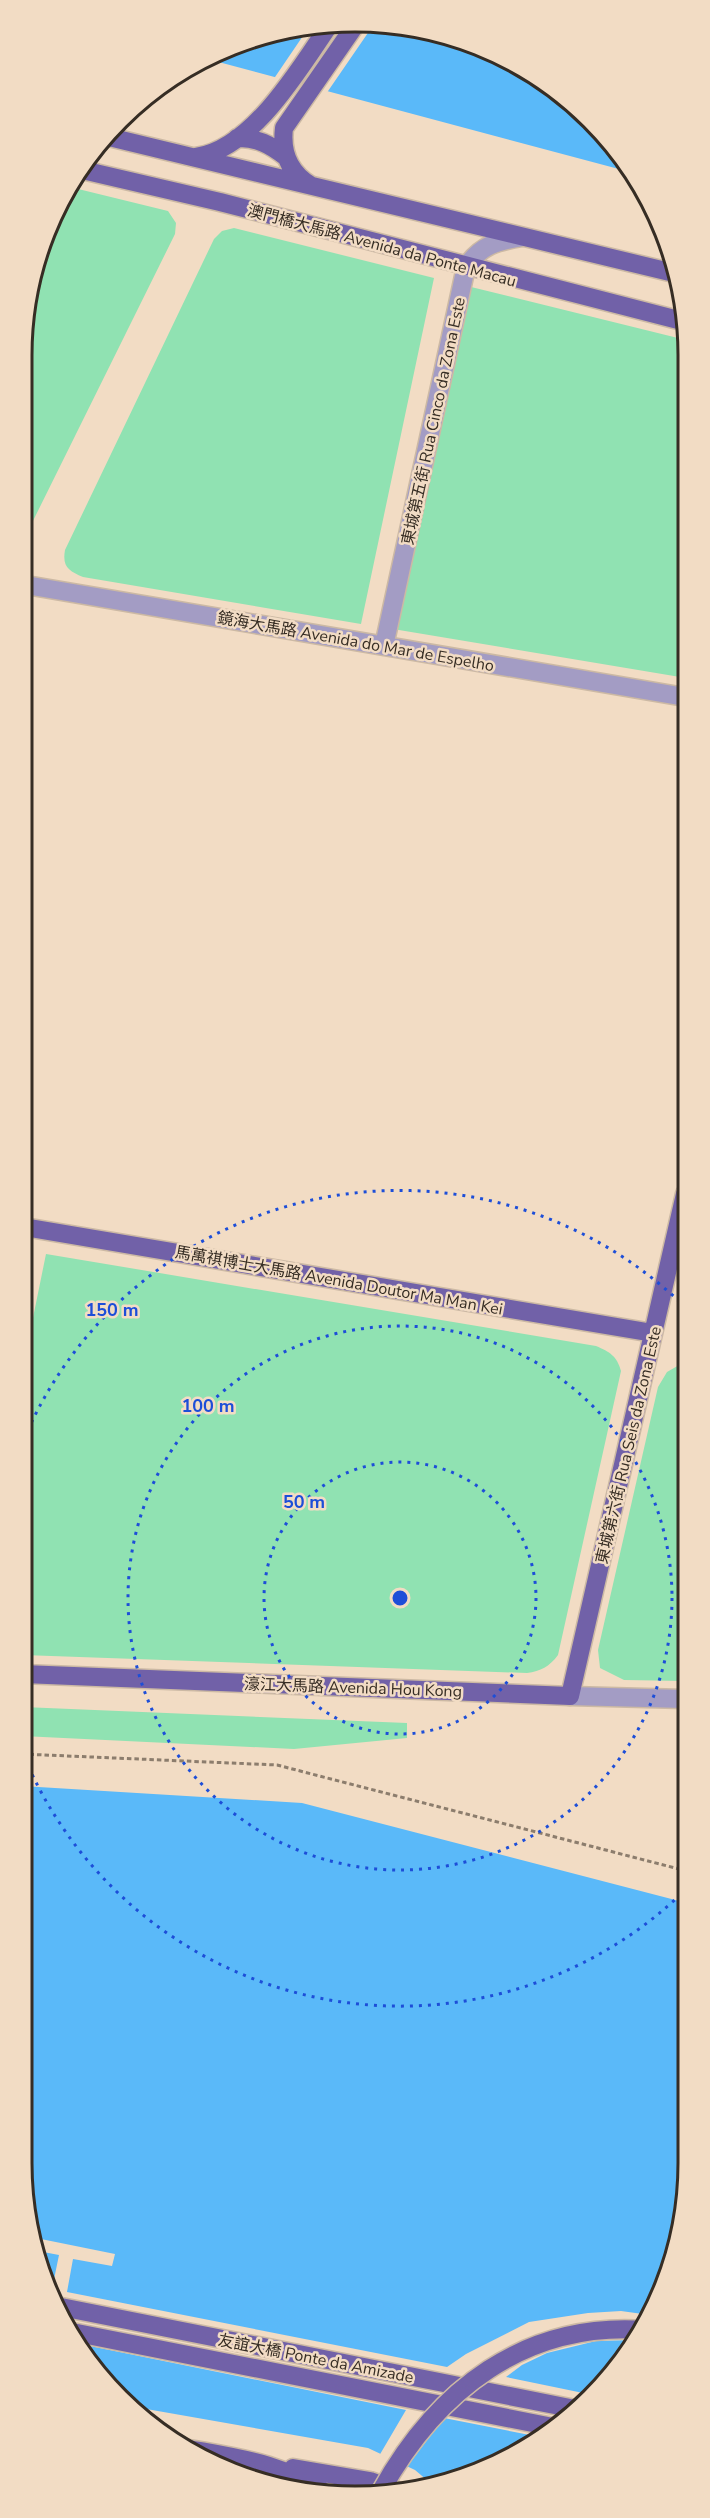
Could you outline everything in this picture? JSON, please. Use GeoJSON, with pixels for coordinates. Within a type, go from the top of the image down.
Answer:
{"type":"FeatureCollection","features":[{"type":"Feature","properties":{"kind":"main road"},"geometry":{"type":"LineString","coordinates":[[316,189],[301,180],[291,168],[283,141],[284,128],[351,32]]}},
{"type":"Feature","properties":{"kind":"main road"},"geometry":{"type":"LineString","coordinates":[[193,157],[206,155],[237,138],[273,106],[324,33]]}},
{"type":"Feature","properties":{"kind":"main road"},"geometry":{"type":"LineString","coordinates":[[237,138],[250,137],[263,142],[286,157]]}},
{"type":"Feature","properties":{"kind":"main road"},"geometry":{"type":"LineString","coordinates":[[115,138],[316,189],[527,236],[667,271]]}},
{"type":"Feature","properties":{"kind":"main road","name":"澳門橋大馬路 Avenida da Ponte Macau"},"geometry":{"type":"LineString","coordinates":[[89,171],[220,202],[466,267],[677,319]]}},
{"type":"Feature","properties":{"kind":"main road","name":"東城第六街 Rua Seis da Zona Este"},"geometry":{"type":"LineString","coordinates":[[570,1696],[678,1224]]}},
{"type":"Feature","properties":{"kind":"main road","name":"馬萬祺博士大馬路 Avenida Doutor Ma Man Kei"},"geometry":{"type":"LineString","coordinates":[[32,1228],[653,1333]]}},
{"type":"Feature","properties":{"kind":"main road","name":"濠江大馬路 Avenida Hou Kong"},"geometry":{"type":"LineString","coordinates":[[32,1674],[570,1696]]}},
{"type":"Feature","properties":{"kind":"main road","name":"友誼大橋 Ponte da Amizade"},"geometry":{"type":"LineString","coordinates":[[66,2308],[566,2407]]}},
{"type":"Feature","properties":{"kind":"main road"},"geometry":{"type":"LineString","coordinates":[[385,2485],[404,2453],[427,2422],[455,2394],[486,2371],[516,2355],[560,2339],[599,2331],[632,2330]]}},
{"type":"Feature","properties":{"kind":"main road","name":"友誼大橋 Ponte da Amizade"},"geometry":{"type":"LineString","coordinates":[[80,2334],[544,2425]]}},
{"type":"Feature","properties":{"kind":"main road"},"geometry":{"type":"LineString","coordinates":[[213,2454],[370,2481],[382,2485]]}},
{"type":"Feature","properties":{"kind":"main road"},"geometry":{"type":"LineString","coordinates":[[268,2464],[294,2474],[309,2483]]}},
{"type":"Feature","properties":{"kind":"street"},"geometry":{"type":"LineString","coordinates":[[466,267],[484,246],[498,240],[527,236]]}},
{"type":"Feature","properties":{"kind":"street","name":"東城第五街 Rua Cinco da Zona Este"},"geometry":{"type":"LineString","coordinates":[[384,646],[466,267]]}},
{"type":"Feature","properties":{"kind":"street","name":"鏡海大馬路 Avenida do Mar de Espelho"},"geometry":{"type":"LineString","coordinates":[[32,586],[678,696]]}},
{"type":"Feature","properties":{"kind":"street","name":"濠江大馬路 Avenida Hou Kong"},"geometry":{"type":"LineString","coordinates":[[570,1696],[678,1699]]}},
{"type":"Feature","properties":{"kind":"path"},"geometry":{"type":"LineString","coordinates":[[32,1754],[277,1765],[678,1869]]}},
{"type":"Feature","properties":{"kind":"green space"},"geometry":{"type":"Polygon","coordinates":[[[78,189],[168,211],[176,223],[175,234],[32,523],[34,313],[49,251],[65,212],[78,189]]]}},
{"type":"Feature","properties":{"kind":"green space"},"geometry":{"type":"Polygon","coordinates":[[[234,228],[434,278],[361,624],[83,577],[70,570],[65,561],[65,550],[214,239],[222,231],[234,228]]]}},
{"type":"Feature","properties":{"kind":"green space"},"geometry":{"type":"Polygon","coordinates":[[[467,286],[678,338],[678,677],[393,629],[467,286]]]}},
{"type":"Feature","properties":{"kind":"green space"},"geometry":{"type":"Polygon","coordinates":[[[46,1254],[596,1346],[605,1350],[612,1355],[621,1371],[558,1655],[544,1668],[527,1673],[32,1655],[32,1323],[46,1254]]]}},
{"type":"Feature","properties":{"kind":"green space"},"geometry":{"type":"Polygon","coordinates":[[[678,1366],[678,1681],[624,1680],[600,1668],[598,1650],[658,1387],[667,1372],[678,1366]]]}},
{"type":"Feature","properties":{"kind":"green space"},"geometry":{"type":"Polygon","coordinates":[[[32,1707],[407,1723],[407,1738],[294,1749],[32,1736],[32,1707]]]}},
{"type":"Feature","properties":{"kind":"green space"},"geometry":{"type":"Polygon","coordinates":[[[308,2477],[349,2486],[334,2486],[320,2485],[308,2477]]]}},
{"type":"Feature","properties":{"kind":"water"},"geometry":{"type":"Polygon","coordinates":[[[334,32],[397,34],[439,43],[479,56],[535,86],[584,126],[620,169],[218,62],[271,43],[334,32]]]}},
{"type":"Feature","properties":{"kind":"water"},"geometry":{"type":"Polygon","coordinates":[[[32,1787],[302,1803],[678,1901],[678,2184],[676,2205],[661,2267],[635,2325],[612,2360],[584,2392],[535,2432],[479,2462],[425,2478],[415,2470],[368,2448],[145,2409],[126,2392],[98,2360],[65,2306],[43,2247],[32,2184],[32,1787]]]}},
{"type":"Feature","properties":{"kind":"pier"},"geometry":{"type":"Polygon","coordinates":[[[334,32],[369,32],[326,94],[273,80],[303,36],[334,32]]]}},
{"type":"Feature","properties":{"kind":"pier"},"geometry":{"type":"Polygon","coordinates":[[[41,2239],[115,2254],[112,2266],[73,2259],[67,2292],[447,2367],[466,2354],[529,2322],[588,2313],[621,2311],[641,2314],[626,2340],[596,2341],[547,2353],[522,2365],[506,2377],[583,2393],[535,2432],[530,2435],[444,2418],[406,2468],[379,2456],[406,2410],[88,2346],[65,2306],[54,2281],[59,2255],[45,2252],[41,2239]]]}}]}
